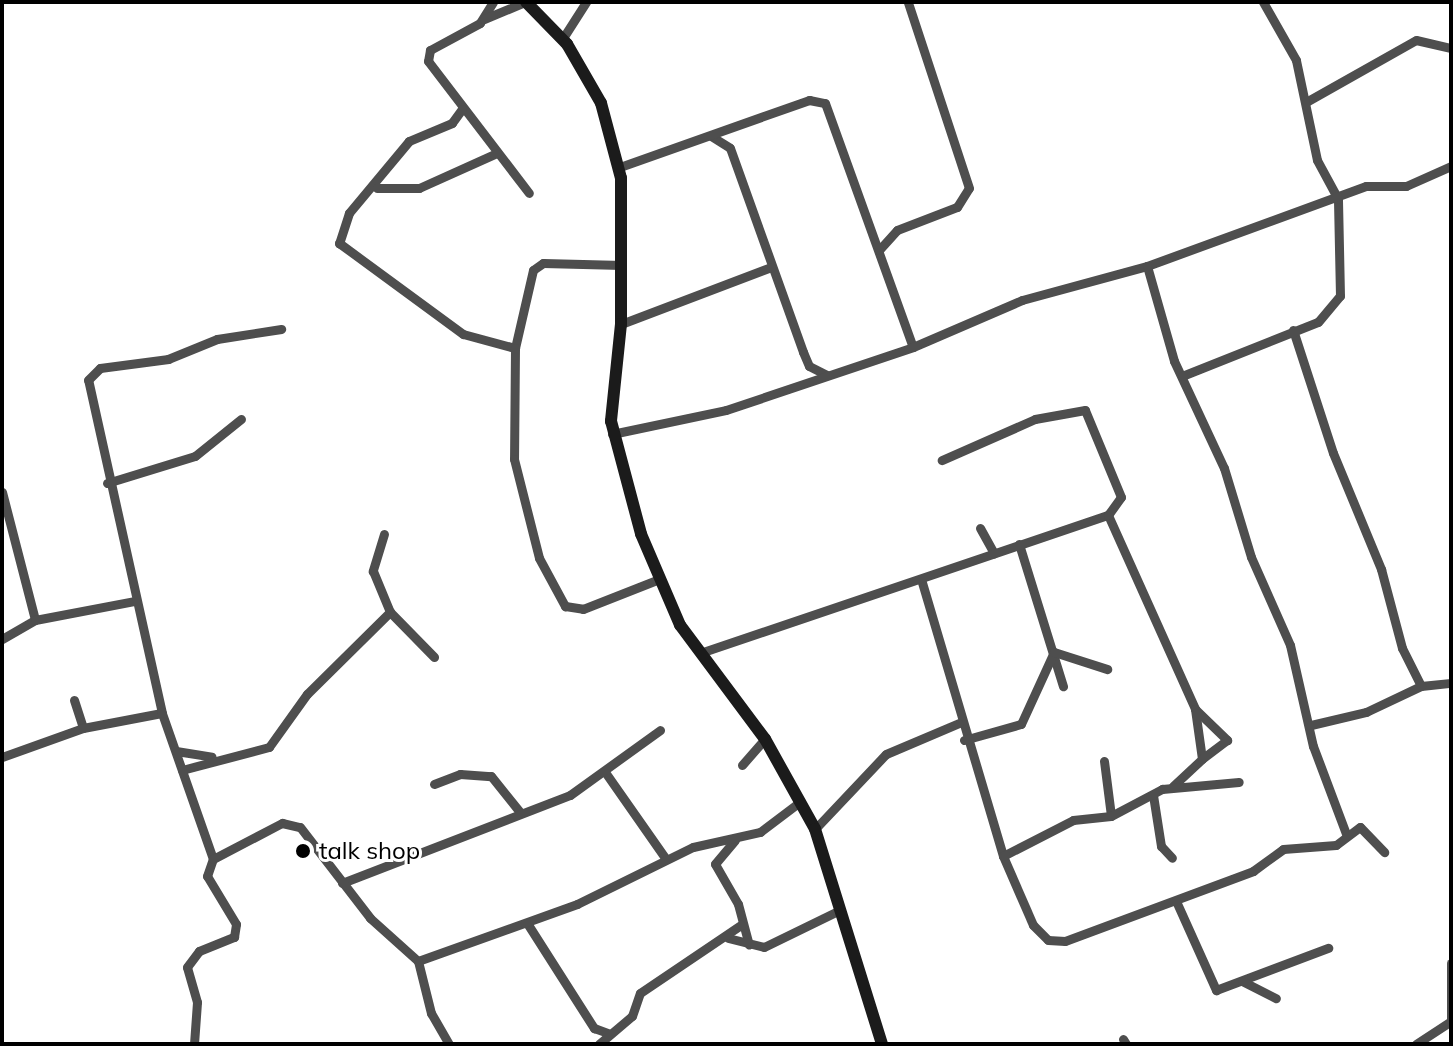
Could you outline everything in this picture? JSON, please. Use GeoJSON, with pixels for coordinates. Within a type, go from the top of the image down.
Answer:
{"type":"FeatureCollection","features":[{"type":"Feature","properties":{"kind":"street"},"geometry":{"type":"LineString","coordinates":[[484,19],[493,2]]}},
{"type":"Feature","properties":{"kind":"street"},"geometry":{"type":"LineString","coordinates":[[529,193],[438,83],[428,55],[484,19],[526,2],[563,38],[601,103],[617,168],[622,265],[621,324],[612,434],[659,579],[700,653],[765,739],[815,829],[882,1044]]}},
{"type":"Feature","properties":{"kind":"street"},"geometry":{"type":"LineString","coordinates":[[563,38],[586,2]]}},
{"type":"Feature","properties":{"kind":"street"},"geometry":{"type":"LineString","coordinates":[[879,250],[897,230],[957,207],[969,188],[908,2]]}},
{"type":"Feature","properties":{"kind":"street"},"geometry":{"type":"LineString","coordinates":[[1182,376],[1327,316],[1340,296],[1338,199],[1317,160],[1296,60],[1263,2]]}},
{"type":"Feature","properties":{"kind":"street"},"geometry":{"type":"LineString","coordinates":[[1306,102],[1416,40],[1451,48]]}},
{"type":"Feature","properties":{"kind":"street"},"geometry":{"type":"LineString","coordinates":[[617,168],[809,100],[829,106],[913,347]]}},
{"type":"Feature","properties":{"kind":"street"},"geometry":{"type":"LineString","coordinates":[[344,250],[343,223],[377,188],[409,141],[452,123],[462,109]]}},
{"type":"Feature","properties":{"kind":"street"},"geometry":{"type":"LineString","coordinates":[[733,126],[728,144],[809,366],[829,376]]}},
{"type":"Feature","properties":{"kind":"street"},"geometry":{"type":"LineString","coordinates":[[707,136],[728,144]]}},
{"type":"Feature","properties":{"kind":"street"},"geometry":{"type":"LineString","coordinates":[[377,188],[419,188],[497,153]]}},
{"type":"Feature","properties":{"kind":"street"},"geometry":{"type":"LineString","coordinates":[[612,434],[726,410],[913,347],[1022,300],[1147,266],[1338,199],[1366,186],[1406,186],[1451,166]]}},
{"type":"Feature","properties":{"kind":"street"},"geometry":{"type":"LineString","coordinates":[[327,245],[344,250],[463,334],[515,348]]}},
{"type":"Feature","properties":{"kind":"street"},"geometry":{"type":"LineString","coordinates":[[622,265],[537,265],[515,348],[514,459],[549,586],[573,610],[659,579]]}},
{"type":"Feature","properties":{"kind":"street"},"geometry":{"type":"LineString","coordinates":[[1147,266],[1182,376],[1224,468],[1251,557],[1290,645],[1311,725],[1346,834]]}},
{"type":"Feature","properties":{"kind":"street"},"geometry":{"type":"LineString","coordinates":[[621,324],[771,267]]}},
{"type":"Feature","properties":{"kind":"street"},"geometry":{"type":"LineString","coordinates":[[194,1044],[197,1002],[187,967],[199,951],[234,937],[236,924],[207,876],[213,859],[162,713],[107,483],[91,374],[281,329]]}},
{"type":"Feature","properties":{"kind":"street"},"geometry":{"type":"LineString","coordinates":[[893,353],[906,329]]}},
{"type":"Feature","properties":{"kind":"street"},"geometry":{"type":"LineString","coordinates":[[1293,330],[1421,686]]}},
{"type":"Feature","properties":{"kind":"street"},"geometry":{"type":"LineString","coordinates":[[700,653],[1108,515],[1121,491],[1085,410],[1035,419],[942,460]]}},
{"type":"Feature","properties":{"kind":"street"},"geometry":{"type":"LineString","coordinates":[[107,483],[195,456],[241,419]]}},
{"type":"Feature","properties":{"kind":"street"},"geometry":{"type":"LineString","coordinates":[[617,450],[632,430]]}},
{"type":"Feature","properties":{"kind":"street"},"geometry":{"type":"LineString","coordinates":[[2,492],[6,530],[35,620]]}},
{"type":"Feature","properties":{"kind":"street"},"geometry":{"type":"LineString","coordinates":[[1108,515],[1195,709],[1202,759]]}},
{"type":"Feature","properties":{"kind":"street"},"geometry":{"type":"LineString","coordinates":[[980,528],[994,553]]}},
{"type":"Feature","properties":{"kind":"street"},"geometry":{"type":"LineString","coordinates":[[384,534],[371,562],[390,612],[434,657]]}},
{"type":"Feature","properties":{"kind":"street"},"geometry":{"type":"LineString","coordinates":[[1019,544],[1063,686]]}},
{"type":"Feature","properties":{"kind":"street"},"geometry":{"type":"LineString","coordinates":[[921,579],[964,740],[1003,856],[1033,925],[1055,943],[1253,871],[1283,849],[1336,845],[1346,834],[1366,828],[1384,852]]}},
{"type":"Feature","properties":{"kind":"street"},"geometry":{"type":"LineString","coordinates":[[2,639],[35,620],[135,601]]}},
{"type":"Feature","properties":{"kind":"street"},"geometry":{"type":"LineString","coordinates":[[176,751],[237,759],[269,747],[307,694],[390,612]]}},
{"type":"Feature","properties":{"kind":"street"},"geometry":{"type":"LineString","coordinates":[[1054,652],[1107,669]]}},
{"type":"Feature","properties":{"kind":"street"},"geometry":{"type":"LineString","coordinates":[[964,740],[1021,724],[1054,652]]}},
{"type":"Feature","properties":{"kind":"street"},"geometry":{"type":"LineString","coordinates":[[1311,725],[1366,712],[1421,686],[1451,683]]}},
{"type":"Feature","properties":{"kind":"street"},"geometry":{"type":"LineString","coordinates":[[74,700],[83,728]]}},
{"type":"Feature","properties":{"kind":"street"},"geometry":{"type":"LineString","coordinates":[[1003,856],[1073,820],[1111,816],[1173,786],[1227,740],[1195,709]]}},
{"type":"Feature","properties":{"kind":"street"},"geometry":{"type":"LineString","coordinates":[[2,757],[83,728],[162,713]]}},
{"type":"Feature","properties":{"kind":"street"},"geometry":{"type":"LineString","coordinates":[[815,829],[886,754],[959,723]]}},
{"type":"Feature","properties":{"kind":"street"},"geometry":{"type":"LineString","coordinates":[[342,883],[519,811],[570,795],[660,730]]}},
{"type":"Feature","properties":{"kind":"street"},"geometry":{"type":"LineString","coordinates":[[742,765],[765,739]]}},
{"type":"Feature","properties":{"kind":"street"},"geometry":{"type":"LineString","coordinates":[[182,770],[212,757]]}},
{"type":"Feature","properties":{"kind":"street"},"geometry":{"type":"LineString","coordinates":[[1104,761],[1111,816]]}},
{"type":"Feature","properties":{"kind":"street"},"geometry":{"type":"LineString","coordinates":[[605,772],[666,859]]}},
{"type":"Feature","properties":{"kind":"street"},"geometry":{"type":"LineString","coordinates":[[434,784],[460,774],[491,776],[519,811]]}},
{"type":"Feature","properties":{"kind":"street"},"geometry":{"type":"LineString","coordinates":[[1173,786],[1239,782]]}},
{"type":"Feature","properties":{"kind":"street"},"geometry":{"type":"LineString","coordinates":[[1153,795],[1161,846],[1172,858]]}},
{"type":"Feature","properties":{"kind":"street"},"geometry":{"type":"LineString","coordinates":[[418,961],[527,923],[666,859],[760,832],[801,801]]}},
{"type":"Feature","properties":{"kind":"street"},"geometry":{"type":"LineString","coordinates":[[213,859],[294,824],[342,883],[418,961],[431,1013],[449,1044]]}},
{"type":"Feature","properties":{"kind":"street"},"geometry":{"type":"LineString","coordinates":[[735,840],[715,864],[749,945]]}},
{"type":"Feature","properties":{"kind":"street"},"geometry":{"type":"LineString","coordinates":[[1176,901],[1216,990],[1328,948]]}},
{"type":"Feature","properties":{"kind":"street"},"geometry":{"type":"LineString","coordinates":[[728,938],[749,945],[785,940],[840,910]]}},
{"type":"Feature","properties":{"kind":"street"},"geometry":{"type":"LineString","coordinates":[[527,923],[594,1028],[608,1033]]}},
{"type":"Feature","properties":{"kind":"street"},"geometry":{"type":"LineString","coordinates":[[599,1044],[608,1033],[632,1016],[640,993],[728,938],[741,925]]}},
{"type":"Feature","properties":{"kind":"street"},"geometry":{"type":"LineString","coordinates":[[1416,1044],[1451,1022],[1451,963]]}},
{"type":"Feature","properties":{"kind":"street"},"geometry":{"type":"LineString","coordinates":[[1242,981],[1276,998]]}},
{"type":"Feature","properties":{"kind":"place","name":"talk shop"},"geometry":{"type":"Point","coordinates":[303,851]}}]}
